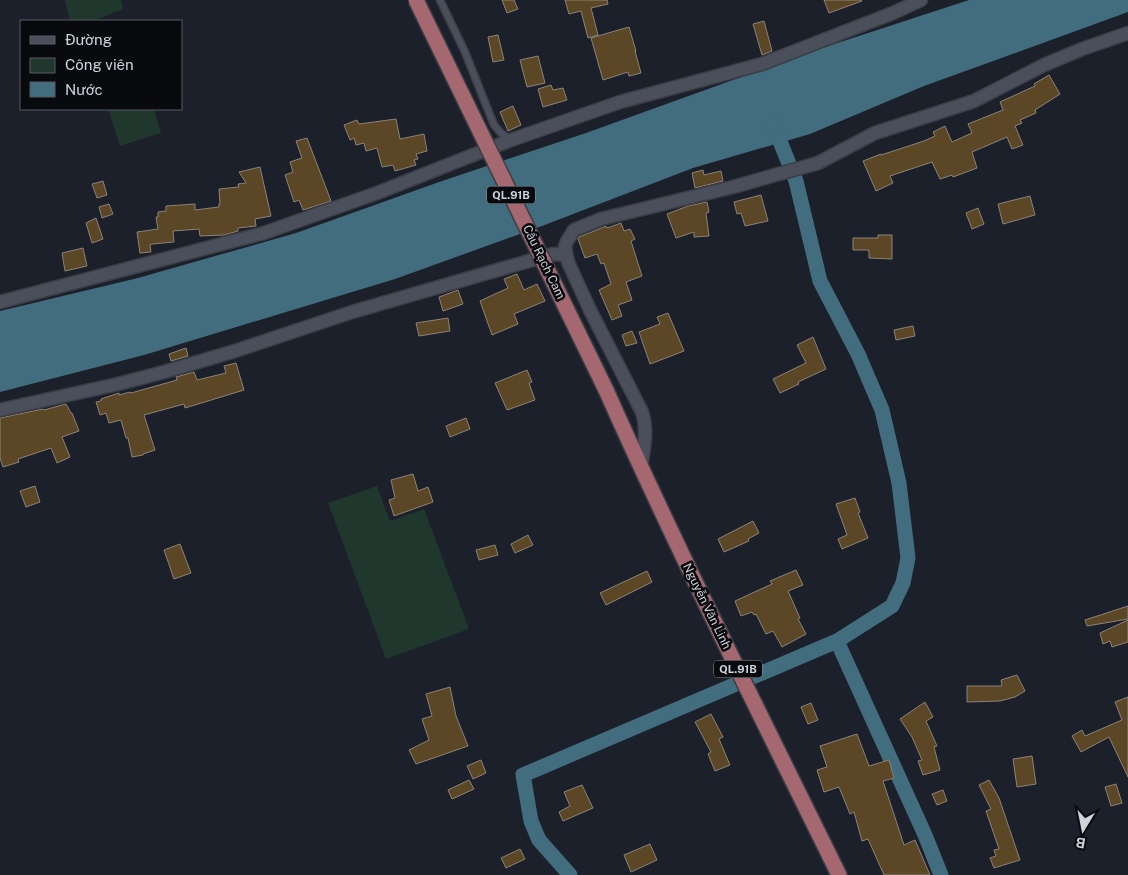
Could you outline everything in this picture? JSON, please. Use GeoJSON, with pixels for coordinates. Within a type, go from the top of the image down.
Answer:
{"type":"FeatureCollection","features":[{"type":"Feature","properties":{"kind":"highway","name":"Cầu Rạch Cam"},"geometry":{"type":"LineString","coordinates":[[416,0],[606,390]]}},
{"type":"Feature","properties":{"kind":"highway","name":"Nguyễn Văn Linh"},"geometry":{"type":"LineString","coordinates":[[606,390],[700,593],[839,875]]}},
{"type":"Feature","properties":{"kind":"street"},"geometry":{"type":"LineString","coordinates":[[0,302],[192,251],[229,244],[264,233],[377,193],[511,140],[620,102],[762,64],[893,13],[921,0]]}},
{"type":"Feature","properties":{"kind":"street"},"geometry":{"type":"LineString","coordinates":[[641,467],[645,432],[642,412],[590,310],[566,255],[570,234],[574,230],[601,220],[818,163],[875,133],[974,101],[1044,65],[1128,33]]}},
{"type":"Feature","properties":{"kind":"street"},"geometry":{"type":"LineString","coordinates":[[0,410],[164,372],[235,351],[317,323],[470,278],[553,254],[566,255]]}},
{"type":"Feature","properties":{"kind":"lane"},"geometry":{"type":"LineString","coordinates":[[440,0],[465,52],[494,125],[511,140]]}},
{"type":"Feature","properties":{"kind":"green space"},"geometry":{"type":"Polygon","coordinates":[[[65,0],[121,0],[123,9],[95,20],[70,20],[65,0]]]}},
{"type":"Feature","properties":{"kind":"green space"},"geometry":{"type":"Polygon","coordinates":[[[108,110],[154,110],[161,133],[120,146],[108,110]]]}},
{"type":"Feature","properties":{"kind":"green space"},"geometry":{"type":"Polygon","coordinates":[[[377,486],[390,521],[424,509],[469,629],[386,659],[328,503],[377,486]]]}},
{"type":"Feature","properties":{"kind":"water"},"geometry":{"type":"Polygon","coordinates":[[[969,0],[1128,0],[1128,12],[924,86],[810,134],[693,168],[542,226],[395,279],[144,355],[0,392],[0,311],[138,278],[296,233],[442,181],[586,133],[816,50],[969,0]]]}},
{"type":"Feature","properties":{"kind":"building"},"geometry":{"type":"Polygon","coordinates":[[[502,0],[514,0],[518,9],[507,13],[502,0]]]}},
{"type":"Feature","properties":{"kind":"building"},"geometry":{"type":"Polygon","coordinates":[[[565,0],[607,0],[608,4],[591,8],[598,35],[588,38],[581,11],[569,14],[565,0]]]}},
{"type":"Feature","properties":{"kind":"building"},"geometry":{"type":"Polygon","coordinates":[[[824,0],[861,0],[862,1],[829,13],[824,0]]]}},
{"type":"Feature","properties":{"kind":"building"},"geometry":{"type":"Polygon","coordinates":[[[764,21],[772,51],[762,55],[753,24],[764,21]]]}},
{"type":"Feature","properties":{"kind":"building"},"geometry":{"type":"Polygon","coordinates":[[[629,27],[641,73],[629,76],[628,72],[603,80],[591,38],[629,27]]]}},
{"type":"Feature","properties":{"kind":"building"},"geometry":{"type":"Polygon","coordinates":[[[498,35],[504,60],[493,62],[488,37],[498,35]]]}},
{"type":"Feature","properties":{"kind":"building"},"geometry":{"type":"Polygon","coordinates":[[[538,56],[545,83],[527,87],[520,60],[538,56]]]}},
{"type":"Feature","properties":{"kind":"building"},"geometry":{"type":"Polygon","coordinates":[[[1049,75],[1060,94],[1035,110],[1036,113],[1020,120],[1022,123],[1015,126],[1023,145],[1012,149],[1007,137],[972,152],[977,168],[953,177],[952,175],[940,179],[932,162],[890,176],[893,183],[876,191],[863,161],[924,141],[935,136],[933,132],[945,126],[952,142],[972,133],[968,124],[1003,110],[1000,102],[1035,86],[1034,84],[1049,75]]]}},
{"type":"Feature","properties":{"kind":"building"},"geometry":{"type":"Polygon","coordinates":[[[551,85],[553,90],[563,88],[567,100],[543,107],[538,89],[551,85]]]}},
{"type":"Feature","properties":{"kind":"building"},"geometry":{"type":"Polygon","coordinates":[[[513,106],[521,125],[508,131],[500,112],[513,106]]]}},
{"type":"Feature","properties":{"kind":"building"},"geometry":{"type":"Polygon","coordinates":[[[396,119],[400,139],[424,134],[427,151],[416,154],[418,159],[414,160],[416,165],[395,171],[393,165],[382,167],[377,148],[366,151],[364,143],[356,145],[354,138],[350,140],[344,125],[357,120],[359,124],[396,119]]]}},
{"type":"Feature","properties":{"kind":"building"},"geometry":{"type":"Polygon","coordinates":[[[307,138],[331,201],[303,210],[299,200],[294,202],[285,175],[293,172],[290,162],[302,158],[296,141],[307,138]]]}},
{"type":"Feature","properties":{"kind":"building"},"geometry":{"type":"Polygon","coordinates":[[[260,167],[271,216],[255,219],[256,226],[238,228],[238,231],[224,235],[200,236],[199,229],[173,231],[174,242],[152,244],[150,245],[151,252],[140,253],[137,232],[158,229],[156,217],[158,217],[158,212],[166,211],[166,206],[195,204],[195,210],[219,207],[219,189],[239,187],[238,184],[246,183],[239,172],[260,167]]]}},
{"type":"Feature","properties":{"kind":"building"},"geometry":{"type":"Polygon","coordinates":[[[703,170],[704,175],[721,171],[723,181],[695,188],[692,173],[703,170]]]}},
{"type":"Feature","properties":{"kind":"building"},"geometry":{"type":"Polygon","coordinates":[[[103,181],[107,195],[97,198],[92,184],[103,181]]]}},
{"type":"Feature","properties":{"kind":"building"},"geometry":{"type":"Polygon","coordinates":[[[761,195],[768,221],[745,226],[741,213],[737,214],[734,202],[761,195]]]}},
{"type":"Feature","properties":{"kind":"building"},"geometry":{"type":"Polygon","coordinates":[[[1030,196],[1035,215],[1003,224],[998,204],[1030,196]]]}},
{"type":"Feature","properties":{"kind":"building"},"geometry":{"type":"Polygon","coordinates":[[[707,202],[709,212],[706,213],[709,236],[694,237],[694,232],[676,238],[667,214],[688,206],[707,202]]]}},
{"type":"Feature","properties":{"kind":"building"},"geometry":{"type":"Polygon","coordinates":[[[109,204],[113,214],[102,218],[99,207],[109,204]]]}},
{"type":"Feature","properties":{"kind":"building"},"geometry":{"type":"Polygon","coordinates":[[[978,208],[984,224],[972,229],[966,213],[978,208]]]}},
{"type":"Feature","properties":{"kind":"building"},"geometry":{"type":"Polygon","coordinates":[[[96,218],[103,239],[92,243],[86,223],[96,218]]]}},
{"type":"Feature","properties":{"kind":"building"},"geometry":{"type":"Polygon","coordinates":[[[621,223],[624,231],[630,229],[635,239],[631,241],[642,276],[626,282],[632,300],[618,305],[622,316],[612,320],[599,290],[611,284],[604,263],[601,264],[597,254],[585,258],[578,239],[606,226],[607,228],[621,223]]]}},
{"type":"Feature","properties":{"kind":"building"},"geometry":{"type":"Polygon","coordinates":[[[878,235],[892,235],[892,259],[869,258],[869,250],[853,250],[853,238],[878,238],[878,235]]]}},
{"type":"Feature","properties":{"kind":"building"},"geometry":{"type":"Polygon","coordinates":[[[83,248],[87,266],[65,271],[62,253],[83,248]]]}},
{"type":"Feature","properties":{"kind":"building"},"geometry":{"type":"Polygon","coordinates":[[[517,274],[524,290],[537,284],[545,301],[514,314],[518,324],[492,335],[480,301],[508,288],[504,279],[517,274]]]}},
{"type":"Feature","properties":{"kind":"building"},"geometry":{"type":"Polygon","coordinates":[[[458,290],[463,304],[443,311],[439,297],[458,290]]]}},
{"type":"Feature","properties":{"kind":"building"},"geometry":{"type":"Polygon","coordinates":[[[668,313],[684,351],[650,364],[639,332],[660,324],[657,317],[668,313]]]}},
{"type":"Feature","properties":{"kind":"building"},"geometry":{"type":"Polygon","coordinates":[[[448,318],[450,331],[419,336],[416,323],[448,318]]]}},
{"type":"Feature","properties":{"kind":"building"},"geometry":{"type":"Polygon","coordinates":[[[913,326],[915,336],[896,340],[894,330],[913,326]]]}},
{"type":"Feature","properties":{"kind":"building"},"geometry":{"type":"Polygon","coordinates":[[[632,331],[637,343],[626,346],[622,335],[632,331]]]}},
{"type":"Feature","properties":{"kind":"building"},"geometry":{"type":"Polygon","coordinates":[[[813,337],[826,369],[780,393],[773,379],[806,363],[797,345],[813,337]]]}},
{"type":"Feature","properties":{"kind":"building"},"geometry":{"type":"Polygon","coordinates":[[[186,348],[188,356],[171,361],[169,354],[186,348]]]}},
{"type":"Feature","properties":{"kind":"building"},"geometry":{"type":"Polygon","coordinates":[[[236,363],[244,390],[185,408],[184,404],[144,415],[155,450],[143,455],[132,457],[128,438],[126,438],[121,420],[109,423],[106,413],[100,415],[96,402],[101,401],[101,399],[177,380],[176,377],[194,372],[197,380],[226,373],[224,366],[236,363]]]}},
{"type":"Feature","properties":{"kind":"building"},"geometry":{"type":"Polygon","coordinates":[[[527,370],[532,382],[529,383],[535,400],[507,410],[495,383],[527,370]]]}},
{"type":"Feature","properties":{"kind":"building"},"geometry":{"type":"Polygon","coordinates":[[[66,404],[72,413],[79,431],[62,437],[70,457],[57,463],[51,448],[18,459],[19,462],[3,467],[0,458],[0,418],[66,404]]]}},
{"type":"Feature","properties":{"kind":"building"},"geometry":{"type":"Polygon","coordinates":[[[466,418],[470,429],[450,437],[446,426],[466,418]]]}},
{"type":"Feature","properties":{"kind":"building"},"geometry":{"type":"Polygon","coordinates":[[[413,474],[418,491],[428,487],[433,502],[394,516],[389,500],[395,498],[391,480],[413,474]]]}},
{"type":"Feature","properties":{"kind":"building"},"geometry":{"type":"Polygon","coordinates":[[[35,486],[40,502],[26,507],[20,491],[35,486]]]}},
{"type":"Feature","properties":{"kind":"building"},"geometry":{"type":"Polygon","coordinates":[[[855,498],[860,512],[858,513],[868,538],[842,549],[838,539],[847,535],[836,504],[855,498]]]}},
{"type":"Feature","properties":{"kind":"building"},"geometry":{"type":"Polygon","coordinates":[[[753,521],[759,533],[748,539],[749,541],[724,552],[718,539],[753,521]]]}},
{"type":"Feature","properties":{"kind":"building"},"geometry":{"type":"Polygon","coordinates":[[[528,535],[533,545],[515,553],[511,544],[528,535]]]}},
{"type":"Feature","properties":{"kind":"building"},"geometry":{"type":"Polygon","coordinates":[[[180,544],[191,573],[174,579],[164,550],[180,544]]]}},
{"type":"Feature","properties":{"kind":"building"},"geometry":{"type":"Polygon","coordinates":[[[495,545],[498,555],[479,560],[476,550],[495,545]]]}},
{"type":"Feature","properties":{"kind":"building"},"geometry":{"type":"Polygon","coordinates":[[[796,570],[803,585],[788,591],[800,618],[798,619],[806,634],[782,647],[773,631],[766,634],[756,614],[754,615],[752,612],[741,616],[735,601],[772,584],[770,581],[796,570]]]}},
{"type":"Feature","properties":{"kind":"building"},"geometry":{"type":"Polygon","coordinates":[[[647,571],[652,582],[606,605],[600,593],[647,571]]]}},
{"type":"Feature","properties":{"kind":"building"},"geometry":{"type":"Polygon","coordinates":[[[1128,606],[1128,619],[1087,626],[1085,620],[1128,606]]]}},
{"type":"Feature","properties":{"kind":"building"},"geometry":{"type":"Polygon","coordinates":[[[1128,620],[1128,642],[1112,647],[1110,641],[1103,644],[1100,633],[1128,620]]]}},
{"type":"Feature","properties":{"kind":"building"},"geometry":{"type":"Polygon","coordinates":[[[1017,675],[1025,691],[1015,697],[1000,701],[967,702],[967,686],[1002,686],[1001,680],[1017,675]]]}},
{"type":"Feature","properties":{"kind":"building"},"geometry":{"type":"Polygon","coordinates":[[[450,687],[456,716],[468,746],[416,764],[409,750],[429,740],[422,719],[432,716],[426,694],[450,687]]]}},
{"type":"Feature","properties":{"kind":"building"},"geometry":{"type":"Polygon","coordinates":[[[1128,697],[1128,777],[1109,737],[1081,752],[1072,736],[1082,730],[1085,736],[1122,720],[1115,702],[1128,697]]]}},
{"type":"Feature","properties":{"kind":"building"},"geometry":{"type":"Polygon","coordinates":[[[925,702],[933,717],[926,721],[937,746],[934,747],[940,770],[923,775],[918,761],[922,760],[912,737],[900,719],[925,702]]]}},
{"type":"Feature","properties":{"kind":"building"},"geometry":{"type":"Polygon","coordinates":[[[811,703],[818,720],[808,724],[801,707],[811,703]]]}},
{"type":"Feature","properties":{"kind":"building"},"geometry":{"type":"Polygon","coordinates":[[[711,714],[723,737],[719,739],[730,765],[715,771],[708,754],[711,752],[695,722],[711,714]]]}},
{"type":"Feature","properties":{"kind":"building"},"geometry":{"type":"Polygon","coordinates":[[[857,734],[869,766],[889,760],[894,778],[883,781],[904,845],[915,840],[930,875],[884,875],[868,839],[862,841],[854,812],[850,814],[839,787],[824,792],[817,770],[827,767],[820,746],[857,734]]]}},
{"type":"Feature","properties":{"kind":"building"},"geometry":{"type":"Polygon","coordinates":[[[1032,756],[1036,784],[1017,787],[1013,759],[1032,756]]]}},
{"type":"Feature","properties":{"kind":"building"},"geometry":{"type":"Polygon","coordinates":[[[481,760],[486,773],[473,779],[467,766],[481,760]]]}},
{"type":"Feature","properties":{"kind":"building"},"geometry":{"type":"Polygon","coordinates":[[[469,780],[474,789],[452,799],[448,790],[469,780]]]}},
{"type":"Feature","properties":{"kind":"building"},"geometry":{"type":"Polygon","coordinates":[[[989,780],[999,798],[1020,860],[994,868],[990,858],[996,856],[994,850],[999,849],[986,811],[991,809],[979,785],[989,780]]]}},
{"type":"Feature","properties":{"kind":"building"},"geometry":{"type":"Polygon","coordinates":[[[1116,784],[1122,803],[1111,806],[1105,787],[1116,784]]]}},
{"type":"Feature","properties":{"kind":"building"},"geometry":{"type":"Polygon","coordinates":[[[582,785],[593,808],[563,821],[559,812],[570,806],[564,792],[582,785]]]}},
{"type":"Feature","properties":{"kind":"building"},"geometry":{"type":"Polygon","coordinates":[[[943,790],[947,801],[937,805],[932,794],[943,790]]]}},
{"type":"Feature","properties":{"kind":"building"},"geometry":{"type":"Polygon","coordinates":[[[650,844],[657,860],[631,872],[624,855],[650,844]]]}},
{"type":"Feature","properties":{"kind":"building"},"geometry":{"type":"Polygon","coordinates":[[[520,849],[525,859],[506,868],[501,858],[520,849]]]}},
{"type":"Feature","properties":{"kind":"waterway"},"geometry":{"type":"LineString","coordinates":[[570,875],[539,840],[531,821],[523,775],[837,641],[892,606],[903,583],[908,558],[899,483],[882,410],[858,354],[820,281],[796,181],[773,124]]}},
{"type":"Feature","properties":{"kind":"waterway"},"geometry":{"type":"LineString","coordinates":[[837,641],[925,835],[941,875]]}}]}
